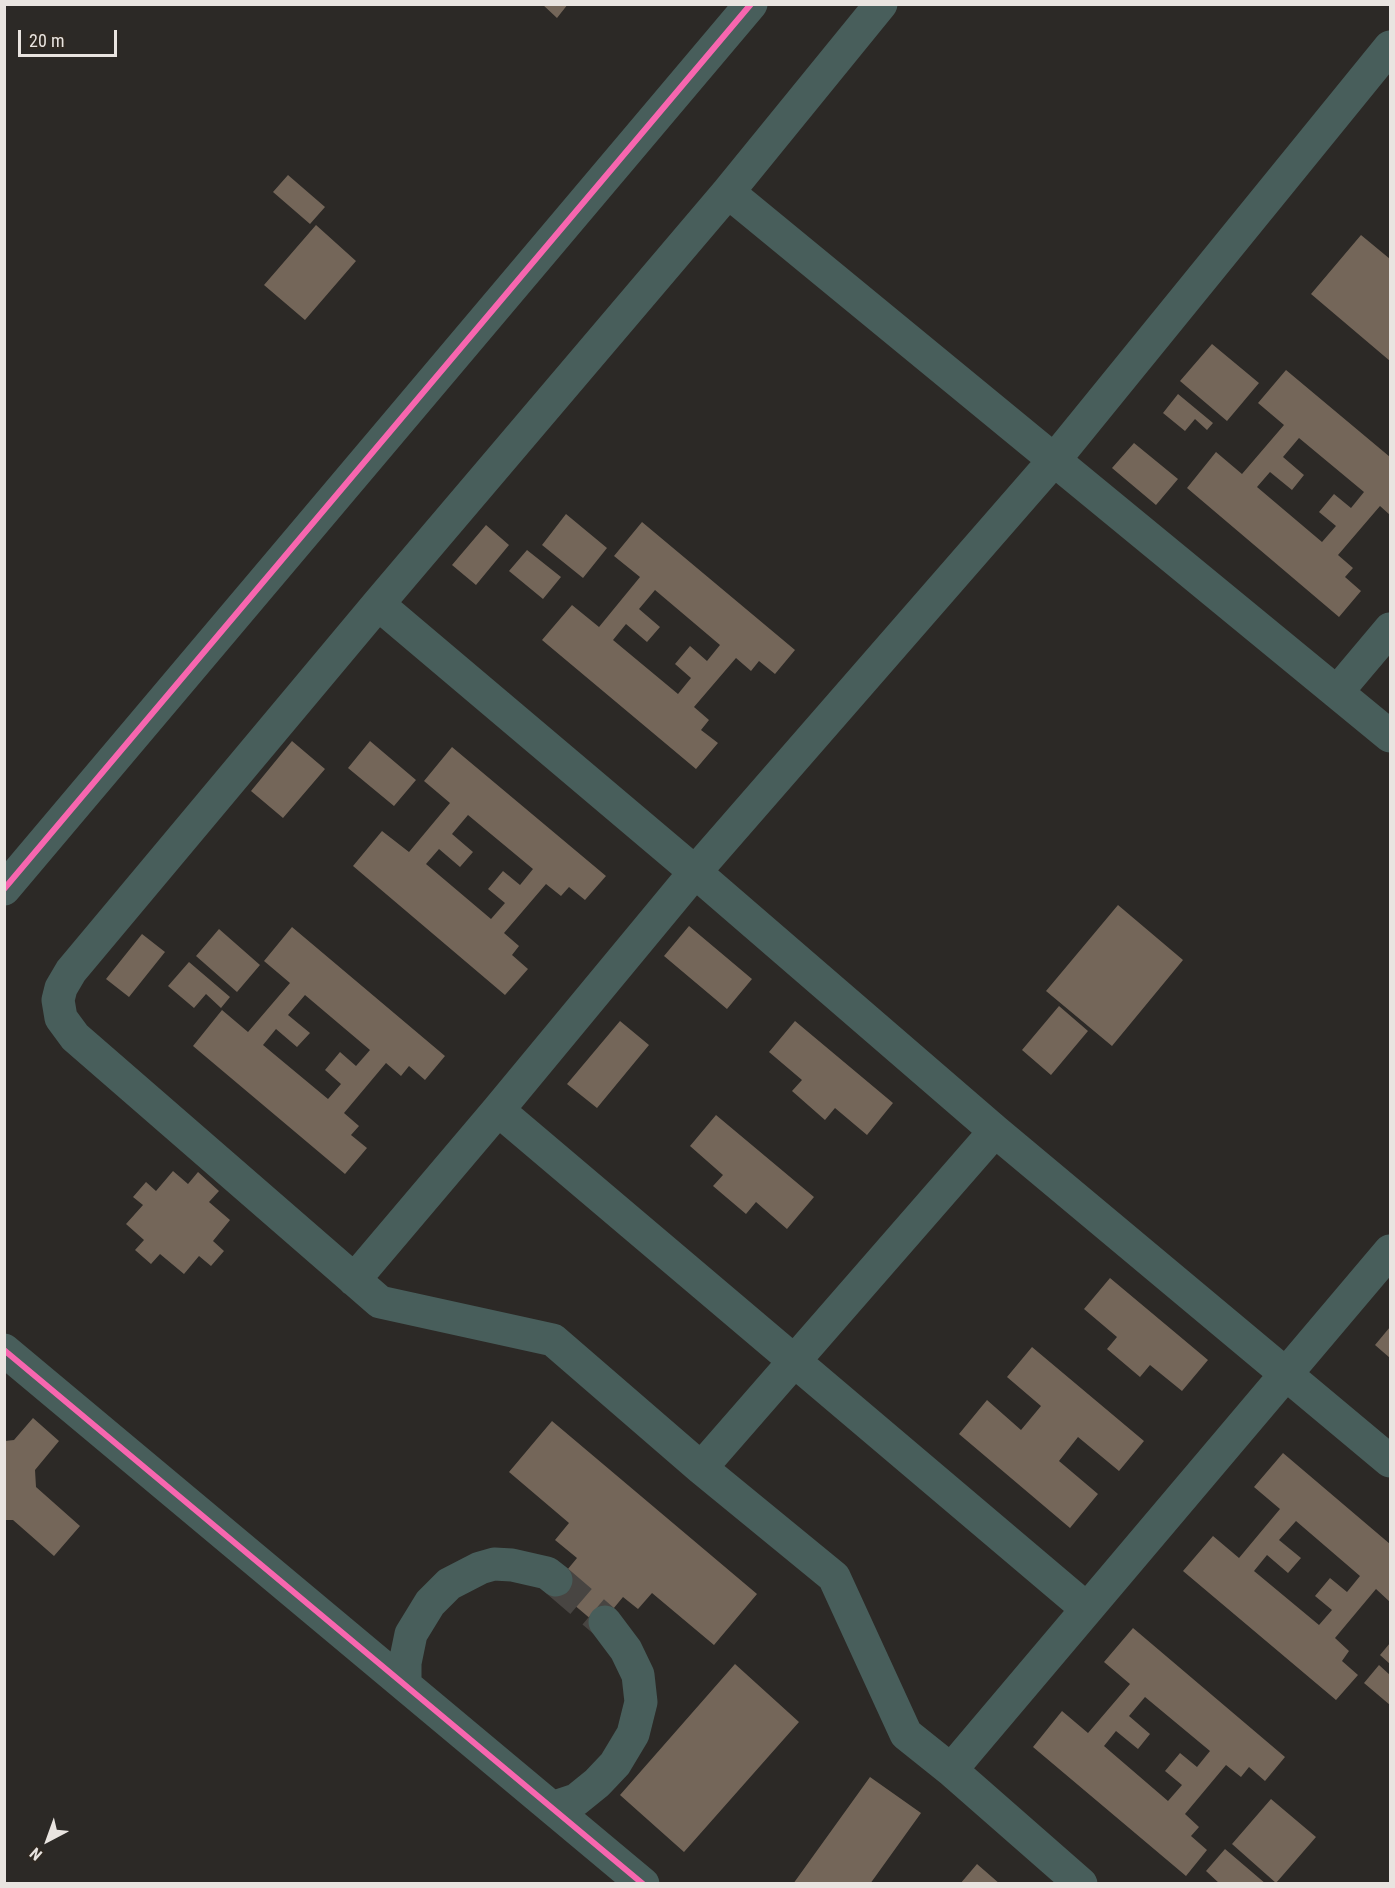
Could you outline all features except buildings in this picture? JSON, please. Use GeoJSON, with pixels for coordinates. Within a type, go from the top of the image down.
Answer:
{"type":"FeatureCollection","features":[{"type":"Feature","properties":{"kind":"street"},"geometry":{"type":"LineString","coordinates":[[4,889],[751,4]]}},
{"type":"Feature","properties":{"kind":"street"},"geometry":{"type":"LineString","coordinates":[[882,4],[728,192],[378,604],[71,972],[61,988],[58,1000],[61,1018],[75,1038],[380,1302],[553,1340],[834,1577],[906,1734],[951,1770],[1081,1884]]}},
{"type":"Feature","properties":{"kind":"street"},"geometry":{"type":"LineString","coordinates":[[354,1280],[695,872],[1055,459],[1390,47]]}},
{"type":"Feature","properties":{"kind":"street"},"geometry":{"type":"LineString","coordinates":[[728,192],[1390,736]]}},
{"type":"Feature","properties":{"kind":"street"},"geometry":{"type":"LineString","coordinates":[[378,604],[695,872],[995,1131],[1390,1461]]}},
{"type":"Feature","properties":{"kind":"street"},"geometry":{"type":"LineString","coordinates":[[1337,692],[1390,629]]}},
{"type":"Feature","properties":{"kind":"street"},"geometry":{"type":"LineString","coordinates":[[498,1110],[1087,1609]]}},
{"type":"Feature","properties":{"kind":"street"},"geometry":{"type":"LineString","coordinates":[[701,1467],[995,1131]]}},
{"type":"Feature","properties":{"kind":"street"},"geometry":{"type":"LineString","coordinates":[[951,1770],[1390,1251]]}},
{"type":"Feature","properties":{"kind":"street"},"geometry":{"type":"LineString","coordinates":[[4,1350],[643,1884]]}},
{"type":"Feature","properties":{"kind":"street"},"geometry":{"type":"LineString","coordinates":[[405,1685],[405,1663],[411,1634],[430,1603],[449,1584],[480,1568],[494,1564],[512,1565],[547,1573],[556,1580]]}},
{"type":"Feature","properties":{"kind":"street"},"geometry":{"type":"LineString","coordinates":[[552,1808],[576,1800],[597,1783],[615,1764],[633,1734],[641,1702],[638,1675],[626,1650],[605,1622]]}},
{"type":"Feature","properties":{"kind":"tunnel"},"geometry":{"type":"LineString","coordinates":[[556,1580],[605,1622]]}},
{"type":"Feature","properties":{"kind":"cycle path"},"geometry":{"type":"LineString","coordinates":[[4,889],[751,4]]}},
{"type":"Feature","properties":{"kind":"cycle path"},"geometry":{"type":"LineString","coordinates":[[4,1350],[643,1884]]}}]}
